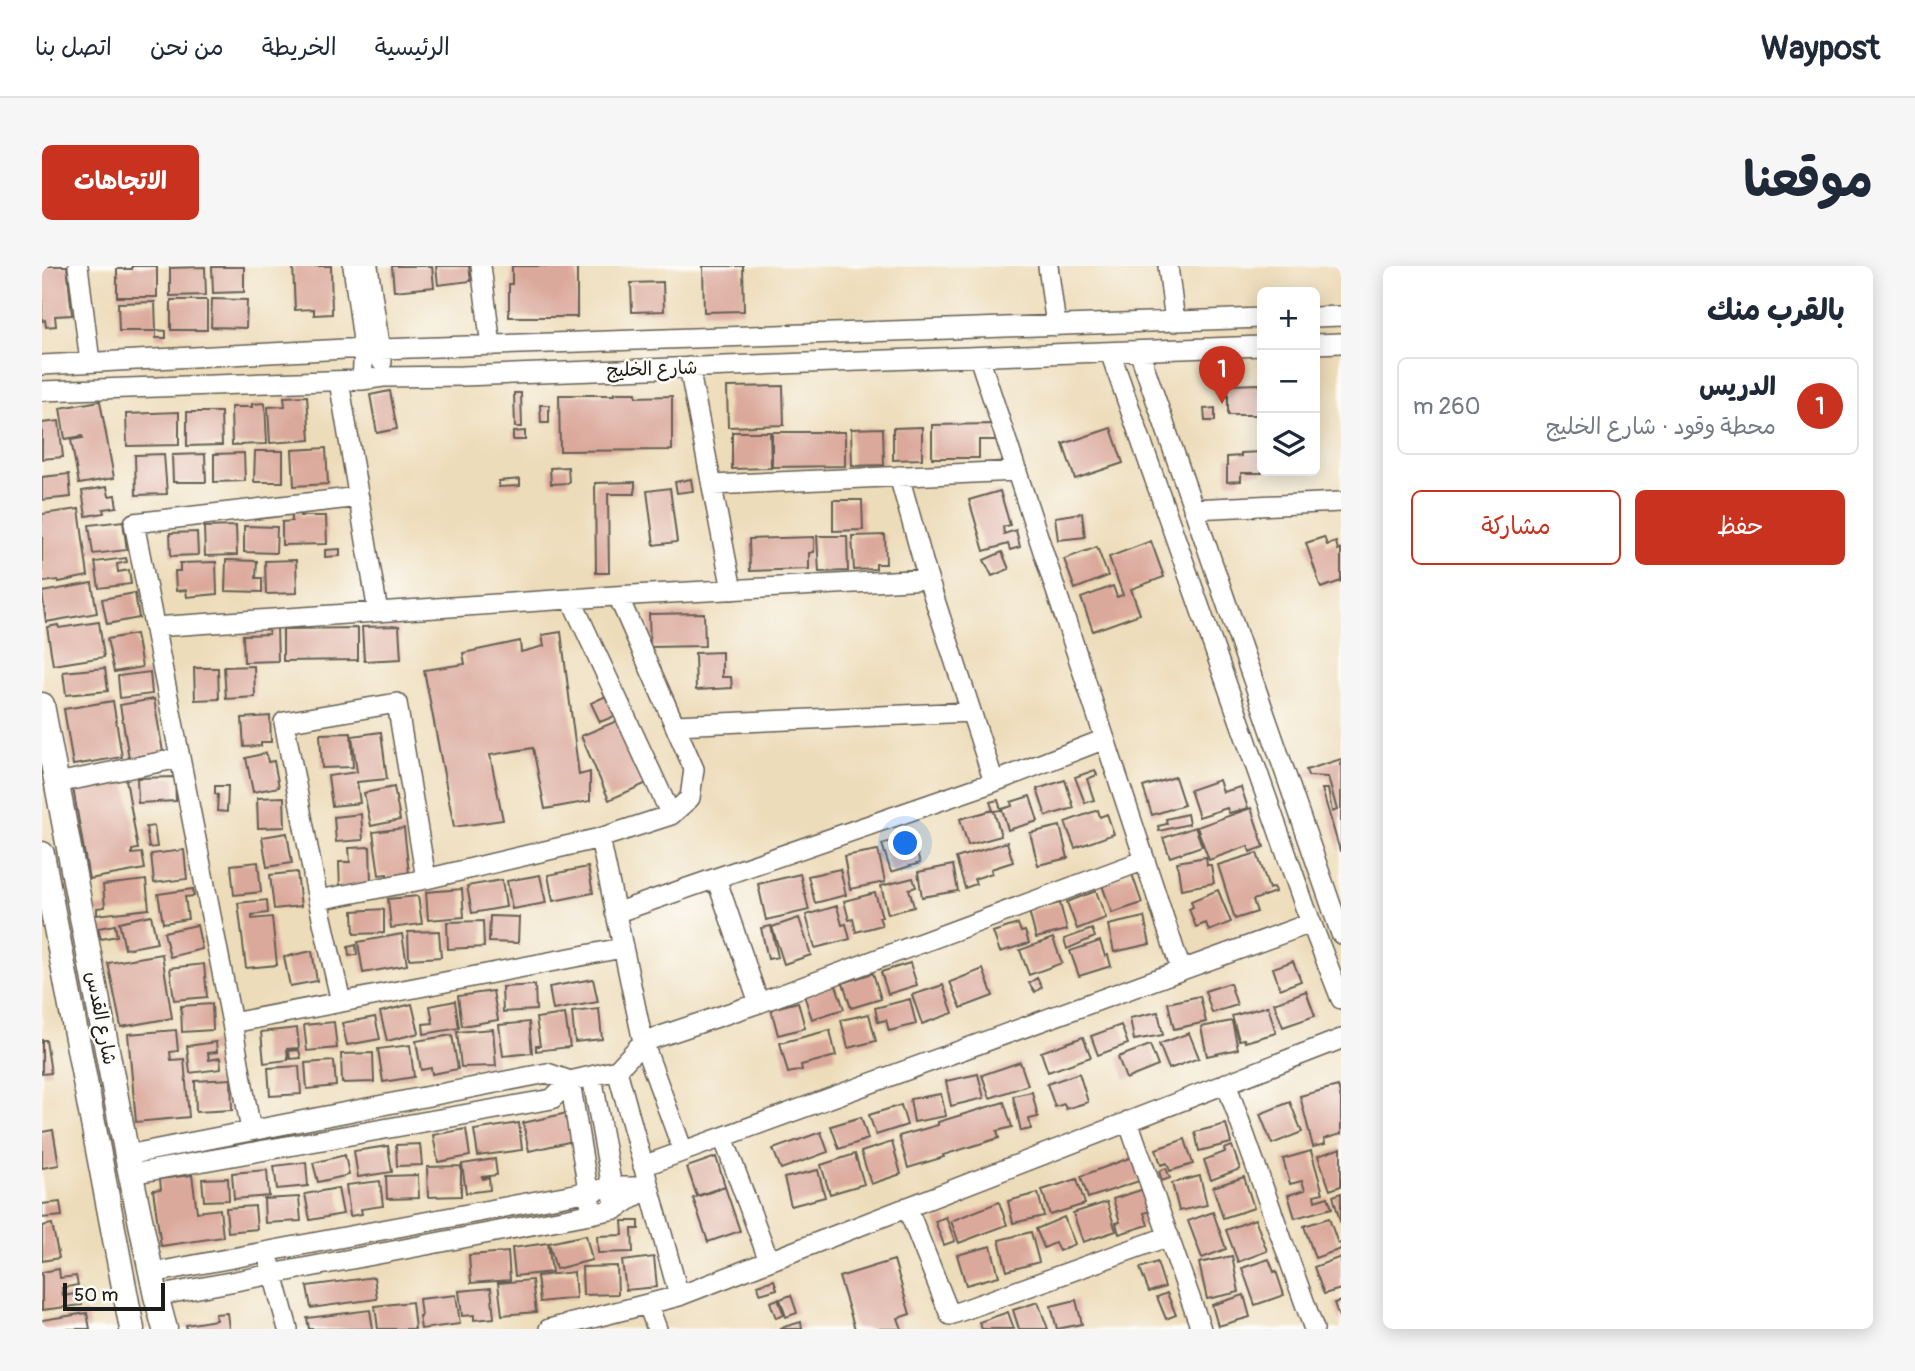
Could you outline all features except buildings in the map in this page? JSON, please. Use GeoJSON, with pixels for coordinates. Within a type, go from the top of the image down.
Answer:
{"type":"FeatureCollection","features":[{"type":"Feature","properties":{"kind":"main road","name":"شارع القدس"},"geometry":{"type":"LineString","coordinates":[[42,705],[129,1165],[166,1329]]}},
{"type":"Feature","properties":{"kind":"main road"},"geometry":{"type":"LineString","coordinates":[[43,863],[45,892],[132,1329]]}},
{"type":"Feature","properties":{"kind":"street"},"geometry":{"type":"LineString","coordinates":[[78,266],[90,362]]}},
{"type":"Feature","properties":{"kind":"street"},"geometry":{"type":"LineString","coordinates":[[353,266],[372,349],[383,377]]}},
{"type":"Feature","properties":{"kind":"street"},"geometry":{"type":"LineString","coordinates":[[362,380],[372,349],[368,266]]}},
{"type":"Feature","properties":{"kind":"street"},"geometry":{"type":"LineString","coordinates":[[481,266],[491,345]]}},
{"type":"Feature","properties":{"kind":"street"},"geometry":{"type":"LineString","coordinates":[[1048,266],[1056,326]]}},
{"type":"Feature","properties":{"kind":"street"},"geometry":{"type":"LineString","coordinates":[[1168,266],[1175,321]]}},
{"type":"Feature","properties":{"kind":"street"},"geometry":{"type":"LineString","coordinates":[[1320,317],[1341,316]]}},
{"type":"Feature","properties":{"kind":"street"},"geometry":{"type":"LineString","coordinates":[[42,365],[372,349],[1257,318]]}},
{"type":"Feature","properties":{"kind":"street"},"geometry":{"type":"LineString","coordinates":[[1320,344],[1341,343]]}},
{"type":"Feature","properties":{"kind":"street","name":"شارع الخليج"},"geometry":{"type":"LineString","coordinates":[[42,391],[1257,346]]}},
{"type":"Feature","properties":{"kind":"street"},"geometry":{"type":"LineString","coordinates":[[1139,351],[1340,922]]}},
{"type":"Feature","properties":{"kind":"street"},"geometry":{"type":"LineString","coordinates":[[1110,352],[1311,923],[1341,999]]}},
{"type":"Feature","properties":{"kind":"street"},"geometry":{"type":"LineString","coordinates":[[979,357],[1181,970]]}},
{"type":"Feature","properties":{"kind":"street"},"geometry":{"type":"LineString","coordinates":[[689,368],[732,590]]}},
{"type":"Feature","properties":{"kind":"street"},"geometry":{"type":"LineString","coordinates":[[339,381],[378,612]]}},
{"type":"Feature","properties":{"kind":"street"},"geometry":{"type":"LineString","coordinates":[[712,485],[1017,471]]}},
{"type":"Feature","properties":{"kind":"street"},"geometry":{"type":"LineString","coordinates":[[899,476],[928,579],[995,782]]}},
{"type":"Feature","properties":{"kind":"street"},"geometry":{"type":"LineString","coordinates":[[251,1131],[134,523],[359,497]]}},
{"type":"Feature","properties":{"kind":"street"},"geometry":{"type":"LineString","coordinates":[[1194,509],[1341,502]]}},
{"type":"Feature","properties":{"kind":"street"},"geometry":{"type":"LineString","coordinates":[[155,627],[618,596],[928,579]]}},
{"type":"Feature","properties":{"kind":"street"},"geometry":{"type":"LineString","coordinates":[[318,900],[426,879],[600,838],[671,815],[690,798],[694,769],[618,596]]}},
{"type":"Feature","properties":{"kind":"street"},"geometry":{"type":"LineString","coordinates":[[571,599],[671,815]]}},
{"type":"Feature","properties":{"kind":"street"},"geometry":{"type":"LineString","coordinates":[[341,1002],[318,900],[284,722],[397,703],[426,879]]}},
{"type":"Feature","properties":{"kind":"street"},"geometry":{"type":"LineString","coordinates":[[675,725],[971,712]]}},
{"type":"Feature","properties":{"kind":"street"},"geometry":{"type":"LineString","coordinates":[[615,913],[995,782],[1105,739]]}},
{"type":"Feature","properties":{"kind":"street"},"geometry":{"type":"LineString","coordinates":[[57,783],[180,758]]}},
{"type":"Feature","properties":{"kind":"street"},"geometry":{"type":"LineString","coordinates":[[600,838],[643,1042],[683,1151]]}},
{"type":"Feature","properties":{"kind":"street"},"geometry":{"type":"LineString","coordinates":[[129,1165],[552,1098],[570,1081],[617,1070],[643,1042],[759,1003],[1145,860]]}},
{"type":"Feature","properties":{"kind":"street"},"geometry":{"type":"LineString","coordinates":[[716,878],[759,1003]]}},
{"type":"Feature","properties":{"kind":"street"},"geometry":{"type":"LineString","coordinates":[[643,1166],[1311,923]]}},
{"type":"Feature","properties":{"kind":"street"},"geometry":{"type":"LineString","coordinates":[[232,1023],[622,948]]}},
{"type":"Feature","properties":{"kind":"street"},"geometry":{"type":"LineString","coordinates":[[549,1329],[679,1296],[1341,1038]]}},
{"type":"Feature","properties":{"kind":"street"},"geometry":{"type":"LineString","coordinates":[[617,1070],[679,1296]]}},
{"type":"Feature","properties":{"kind":"street"},"geometry":{"type":"LineString","coordinates":[[129,1165],[251,1131],[547,1073],[570,1081]]}},
{"type":"Feature","properties":{"kind":"street"},"geometry":{"type":"LineString","coordinates":[[592,1076],[616,1209]]}},
{"type":"Feature","properties":{"kind":"street"},"geometry":{"type":"LineString","coordinates":[[570,1081],[592,1214]]}},
{"type":"Feature","properties":{"kind":"street"},"geometry":{"type":"LineString","coordinates":[[1226,1083],[1308,1327]]}},
{"type":"Feature","properties":{"kind":"street"},"geometry":{"type":"LineString","coordinates":[[1128,1121],[1201,1329]]}},
{"type":"Feature","properties":{"kind":"street"},"geometry":{"type":"LineString","coordinates":[[723,1137],[769,1261]]}},
{"type":"Feature","properties":{"kind":"street"},"geometry":{"type":"LineString","coordinates":[[154,1284],[267,1251],[612,1187],[649,1187]]}},
{"type":"Feature","properties":{"kind":"street"},"geometry":{"type":"LineString","coordinates":[[154,1284],[272,1273],[592,1214],[616,1209],[649,1187]]}},
{"type":"Feature","properties":{"kind":"street"},"geometry":{"type":"LineString","coordinates":[[907,1207],[951,1322],[1169,1236]]}},
{"type":"Feature","properties":{"kind":"street"},"geometry":{"type":"LineString","coordinates":[[267,1251],[288,1329]]}},
{"type":"Feature","properties":{"kind":"street"},"geometry":{"type":"LineString","coordinates":[[648,1305],[657,1329]]}},
{"type":"Feature","properties":{"kind":"place","name":"الدريس"},"geometry":{"type":"Point","coordinates":[1222,404]}}]}
